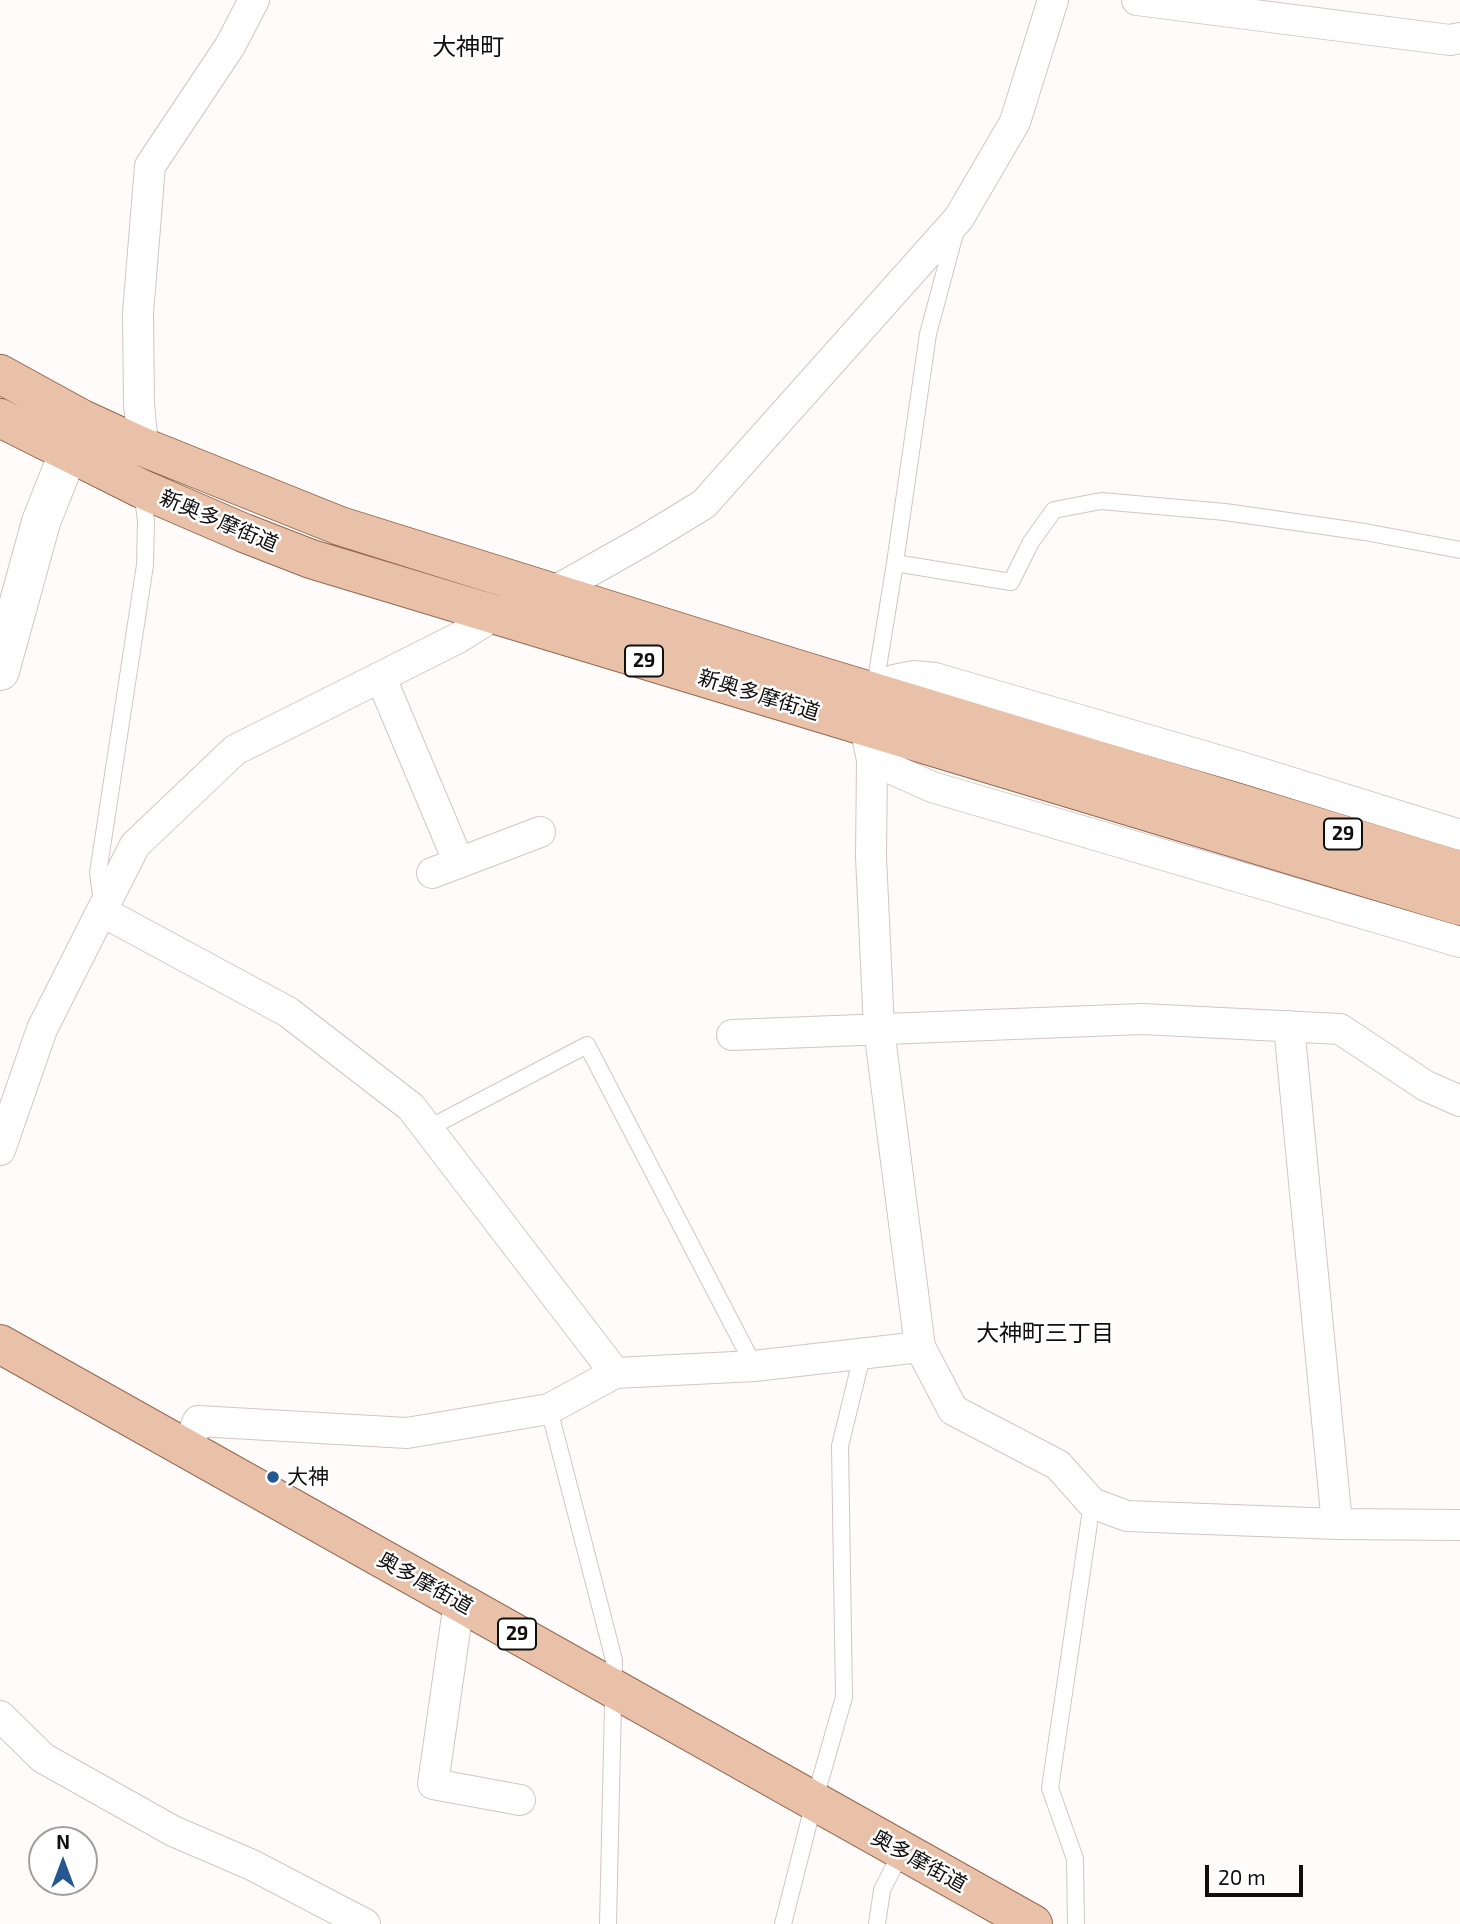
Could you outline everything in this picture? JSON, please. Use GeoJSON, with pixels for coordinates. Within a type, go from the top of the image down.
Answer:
{"type":"FeatureCollection","features":[{"type":"Feature","properties":{"kind":"main road","name":"29"},"geometry":{"type":"LineString","coordinates":[[0,374],[75,437]]}},
{"type":"Feature","properties":{"kind":"main road","name":"29"},"geometry":{"type":"LineString","coordinates":[[0,418],[75,437]]}},
{"type":"Feature","properties":{"kind":"main road","name":"新奥多摩街道"},"geometry":{"type":"LineString","coordinates":[[75,437],[143,447],[340,526],[553,592],[870,726],[1460,870]]}},
{"type":"Feature","properties":{"kind":"main road","name":"新奥多摩街道"},"geometry":{"type":"LineString","coordinates":[[75,437],[142,489],[311,559],[1460,906]]}},
{"type":"Feature","properties":{"kind":"main road","name":"奥多摩街道"},"geometry":{"type":"LineString","coordinates":[[0,1344],[1033,1924]]}},
{"type":"Feature","properties":{"kind":"street"},"geometry":{"type":"LineString","coordinates":[[143,447],[139,404],[138,313],[150,166],[230,46],[254,0]]}},
{"type":"Feature","properties":{"kind":"street"},"geometry":{"type":"LineString","coordinates":[[0,1150],[42,1029],[135,845],[235,750],[458,638],[493,616],[553,592],[704,504],[959,218],[1015,122],[1053,0]]}},
{"type":"Feature","properties":{"kind":"street"},"geometry":{"type":"LineString","coordinates":[[1137,0],[1450,40],[1460,37]]}},
{"type":"Feature","properties":{"kind":"street"},"geometry":{"type":"LineString","coordinates":[[0,671],[41,522],[75,437]]}},
{"type":"Feature","properties":{"kind":"street"},"geometry":{"type":"LineString","coordinates":[[1460,835],[1241,767],[936,678],[914,676],[894,680],[870,726],[871,857],[879,1029],[920,1348],[953,1410],[1058,1465],[1092,1503],[1127,1517],[1460,1525]]}},
{"type":"Feature","properties":{"kind":"street"},"geometry":{"type":"LineString","coordinates":[[380,678],[445,868],[540,832]]}},
{"type":"Feature","properties":{"kind":"street"},"geometry":{"type":"LineString","coordinates":[[870,726],[932,787],[1460,942]]}},
{"type":"Feature","properties":{"kind":"street"},"geometry":{"type":"LineString","coordinates":[[103,912],[288,1012],[411,1107],[615,1373]]}},
{"type":"Feature","properties":{"kind":"street"},"geometry":{"type":"LineString","coordinates":[[732,1035],[1142,1019],[1340,1029],[1426,1086],[1460,1101]]}},
{"type":"Feature","properties":{"kind":"street"},"geometry":{"type":"LineString","coordinates":[[1289,1026],[1337,1524]]}},
{"type":"Feature","properties":{"kind":"street"},"geometry":{"type":"LineString","coordinates":[[187,1448],[198,1421],[407,1433],[549,1409],[615,1373],[754,1366],[920,1348]]}},
{"type":"Feature","properties":{"kind":"street"},"geometry":{"type":"LineString","coordinates":[[459,1602],[433,1784],[520,1800]]}},
{"type":"Feature","properties":{"kind":"street"},"geometry":{"type":"LineString","coordinates":[[0,1716],[43,1758],[173,1832],[252,1865],[365,1924]]}},
{"type":"Feature","properties":{"kind":"lane"},"geometry":{"type":"LineString","coordinates":[[870,726],[928,334],[959,218]]}},
{"type":"Feature","properties":{"kind":"lane"},"geometry":{"type":"LineString","coordinates":[[103,912],[98,873],[145,565],[146,521],[142,489]]}},
{"type":"Feature","properties":{"kind":"lane"},"geometry":{"type":"LineString","coordinates":[[895,563],[1011,582],[1031,542],[1054,510],[1101,501],[1225,512],[1365,532],[1460,550]]}},
{"type":"Feature","properties":{"kind":"lane"},"geometry":{"type":"LineString","coordinates":[[429,1128],[587,1045],[754,1366]]}},
{"type":"Feature","properties":{"kind":"lane"},"geometry":{"type":"LineString","coordinates":[[783,1924],[814,1802],[845,1697],[839,1446],[862,1356]]}},
{"type":"Feature","properties":{"kind":"lane"},"geometry":{"type":"LineString","coordinates":[[549,1409],[614,1660],[608,1924]]}},
{"type":"Feature","properties":{"kind":"lane"},"geometry":{"type":"LineString","coordinates":[[1076,1924],[1075,1859],[1050,1788],[1092,1503]]}},
{"type":"Feature","properties":{"kind":"lane"},"geometry":{"type":"LineString","coordinates":[[877,1924],[882,1890],[902,1851]]}},
{"type":"Feature","properties":{"kind":"place","name":"大神"},"geometry":{"type":"Point","coordinates":[273,1477]}},
{"type":"Feature","properties":{"kind":"district","name":"大神町"},"geometry":{"type":"Point","coordinates":[468,47]}},
{"type":"Feature","properties":{"kind":"district","name":"大神町三丁目"},"geometry":{"type":"Point","coordinates":[1045,1333]}}]}
